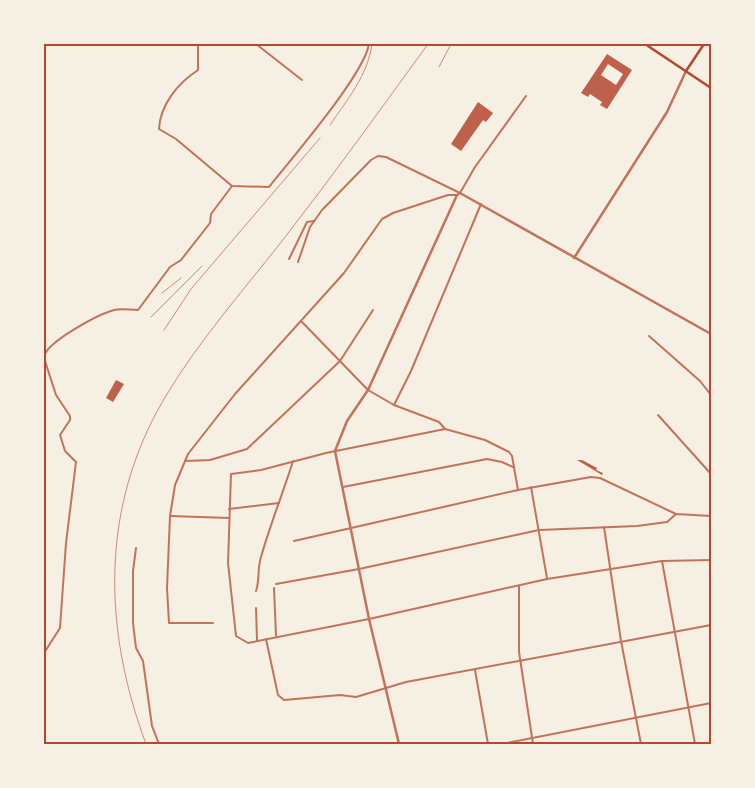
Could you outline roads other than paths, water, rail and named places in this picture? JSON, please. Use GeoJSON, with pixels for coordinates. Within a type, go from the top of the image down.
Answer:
{"type":"FeatureCollection","features":[{"type":"Feature","properties":{"kind":"main road"},"geometry":{"type":"LineString","coordinates":[[645,44],[711,88]]}},
{"type":"Feature","properties":{"kind":"main road"},"geometry":{"type":"LineString","coordinates":[[686,71],[704,44]]}},
{"type":"Feature","properties":{"kind":"street"},"geometry":{"type":"LineString","coordinates":[[198,44],[198,70],[178,85],[162,112],[159,128],[162,132],[176,139],[232,186],[258,189],[268,187],[341,94],[358,68],[369,44]]}},
{"type":"Feature","properties":{"kind":"street"},"geometry":{"type":"LineString","coordinates":[[256,44],[302,80]]}},
{"type":"Feature","properties":{"kind":"street"},"geometry":{"type":"LineString","coordinates":[[574,258],[662,121],[686,71]]}},
{"type":"Feature","properties":{"kind":"street"},"geometry":{"type":"LineString","coordinates":[[399,744],[369,619],[335,451],[347,421],[368,390],[457,195],[526,96]]}},
{"type":"Feature","properties":{"kind":"street"},"geometry":{"type":"LineString","coordinates":[[298,262],[314,221],[322,210],[371,160],[378,156],[394,160],[481,204],[711,334]]}},
{"type":"Feature","properties":{"kind":"street"},"geometry":{"type":"LineString","coordinates":[[44,653],[60,628],[66,543],[76,462],[65,451],[60,436],[70,420],[70,416],[56,395],[48,374],[44,352],[88,321],[115,310],[138,310],[170,266],[181,260],[210,223],[211,214],[232,186]]}},
{"type":"Feature","properties":{"kind":"street"},"geometry":{"type":"LineString","coordinates":[[213,623],[169,623],[167,588],[170,516],[175,485],[185,462],[235,394],[302,322],[344,273],[382,219],[393,213],[448,195],[457,195]]}},
{"type":"Feature","properties":{"kind":"street"},"geometry":{"type":"LineString","coordinates":[[394,405],[411,371],[481,204]]}},
{"type":"Feature","properties":{"kind":"street"},"geometry":{"type":"LineString","coordinates":[[289,259],[307,222],[314,221]]}},
{"type":"Feature","properties":{"kind":"street"},"geometry":{"type":"LineString","coordinates":[[185,462],[210,460],[247,449],[340,360],[373,310]]}},
{"type":"Feature","properties":{"kind":"street"},"geometry":{"type":"LineString","coordinates":[[302,322],[368,390],[394,405],[439,422],[445,429]]}},
{"type":"Feature","properties":{"kind":"street"},"geometry":{"type":"LineString","coordinates":[[649,336],[700,381],[711,395]]}},
{"type":"Feature","properties":{"kind":"street"},"geometry":{"type":"LineString","coordinates":[[658,415],[711,474]]}},
{"type":"Feature","properties":{"kind":"street"},"geometry":{"type":"LineString","coordinates":[[518,490],[512,456],[509,452],[485,440],[445,429],[335,451],[261,470],[231,474],[228,563],[236,636],[243,642],[257,641],[369,619],[547,579],[662,561],[711,560]]}},
{"type":"Feature","properties":{"kind":"street"},"geometry":{"type":"LineString","coordinates":[[341,487],[487,459],[502,462],[514,468]]}},
{"type":"Feature","properties":{"kind":"street"},"geometry":{"type":"LineString","coordinates":[[256,591],[259,581],[258,566],[293,461]]}},
{"type":"Feature","properties":{"kind":"street"},"geometry":{"type":"LineString","coordinates":[[294,541],[518,490],[591,477],[600,478],[676,514],[711,516]]}},
{"type":"Feature","properties":{"kind":"street"},"geometry":{"type":"LineString","coordinates":[[532,487],[547,579]]}},
{"type":"Feature","properties":{"kind":"street"},"geometry":{"type":"LineString","coordinates":[[229,509],[280,502]]}},
{"type":"Feature","properties":{"kind":"street"},"geometry":{"type":"LineString","coordinates":[[276,584],[359,569],[539,530],[637,526],[667,522],[676,514]]}},
{"type":"Feature","properties":{"kind":"street"},"geometry":{"type":"LineString","coordinates":[[170,516],[229,518]]}},
{"type":"Feature","properties":{"kind":"street"},"geometry":{"type":"LineString","coordinates":[[604,527],[621,641],[641,744]]}},
{"type":"Feature","properties":{"kind":"street"},"geometry":{"type":"LineString","coordinates":[[136,548],[133,570],[133,623],[136,648],[143,661],[152,726],[159,744]]}},
{"type":"Feature","properties":{"kind":"street"},"geometry":{"type":"LineString","coordinates":[[662,561],[696,744]]}},
{"type":"Feature","properties":{"kind":"street"},"geometry":{"type":"LineString","coordinates":[[519,586],[518,638],[533,744]]}},
{"type":"Feature","properties":{"kind":"street"},"geometry":{"type":"LineString","coordinates":[[274,588],[276,636]]}},
{"type":"Feature","properties":{"kind":"street"},"geometry":{"type":"LineString","coordinates":[[256,608],[257,641]]}},
{"type":"Feature","properties":{"kind":"street"},"geometry":{"type":"LineString","coordinates":[[266,639],[278,695],[284,700],[340,695],[356,697],[406,682],[711,625]]}},
{"type":"Feature","properties":{"kind":"street"},"geometry":{"type":"LineString","coordinates":[[475,670],[488,744]]}},
{"type":"Feature","properties":{"kind":"street"},"geometry":{"type":"LineString","coordinates":[[502,744],[711,703]]}},
{"type":"Feature","properties":{"kind":"railway"},"geometry":{"type":"LineString","coordinates":[[330,125],[350,97],[361,77],[370,55],[372,44]]}},
{"type":"Feature","properties":{"kind":"railway"},"geometry":{"type":"LineString","coordinates":[[146,744],[132,701],[122,657],[116,613],[115,569],[119,526],[128,483],[143,440],[164,399],[191,358],[356,143],[428,44]]}},
{"type":"Feature","properties":{"kind":"railway"},"geometry":{"type":"LineString","coordinates":[[439,67],[451,44]]}},
{"type":"Feature","properties":{"kind":"railway"},"geometry":{"type":"LineString","coordinates":[[164,330],[191,289],[320,138]]}},
{"type":"Feature","properties":{"kind":"railway"},"geometry":{"type":"LineString","coordinates":[[151,317],[202,266]]}},
{"type":"Feature","properties":{"kind":"railway"},"geometry":{"type":"LineString","coordinates":[[162,293],[181,278]]}}]}
